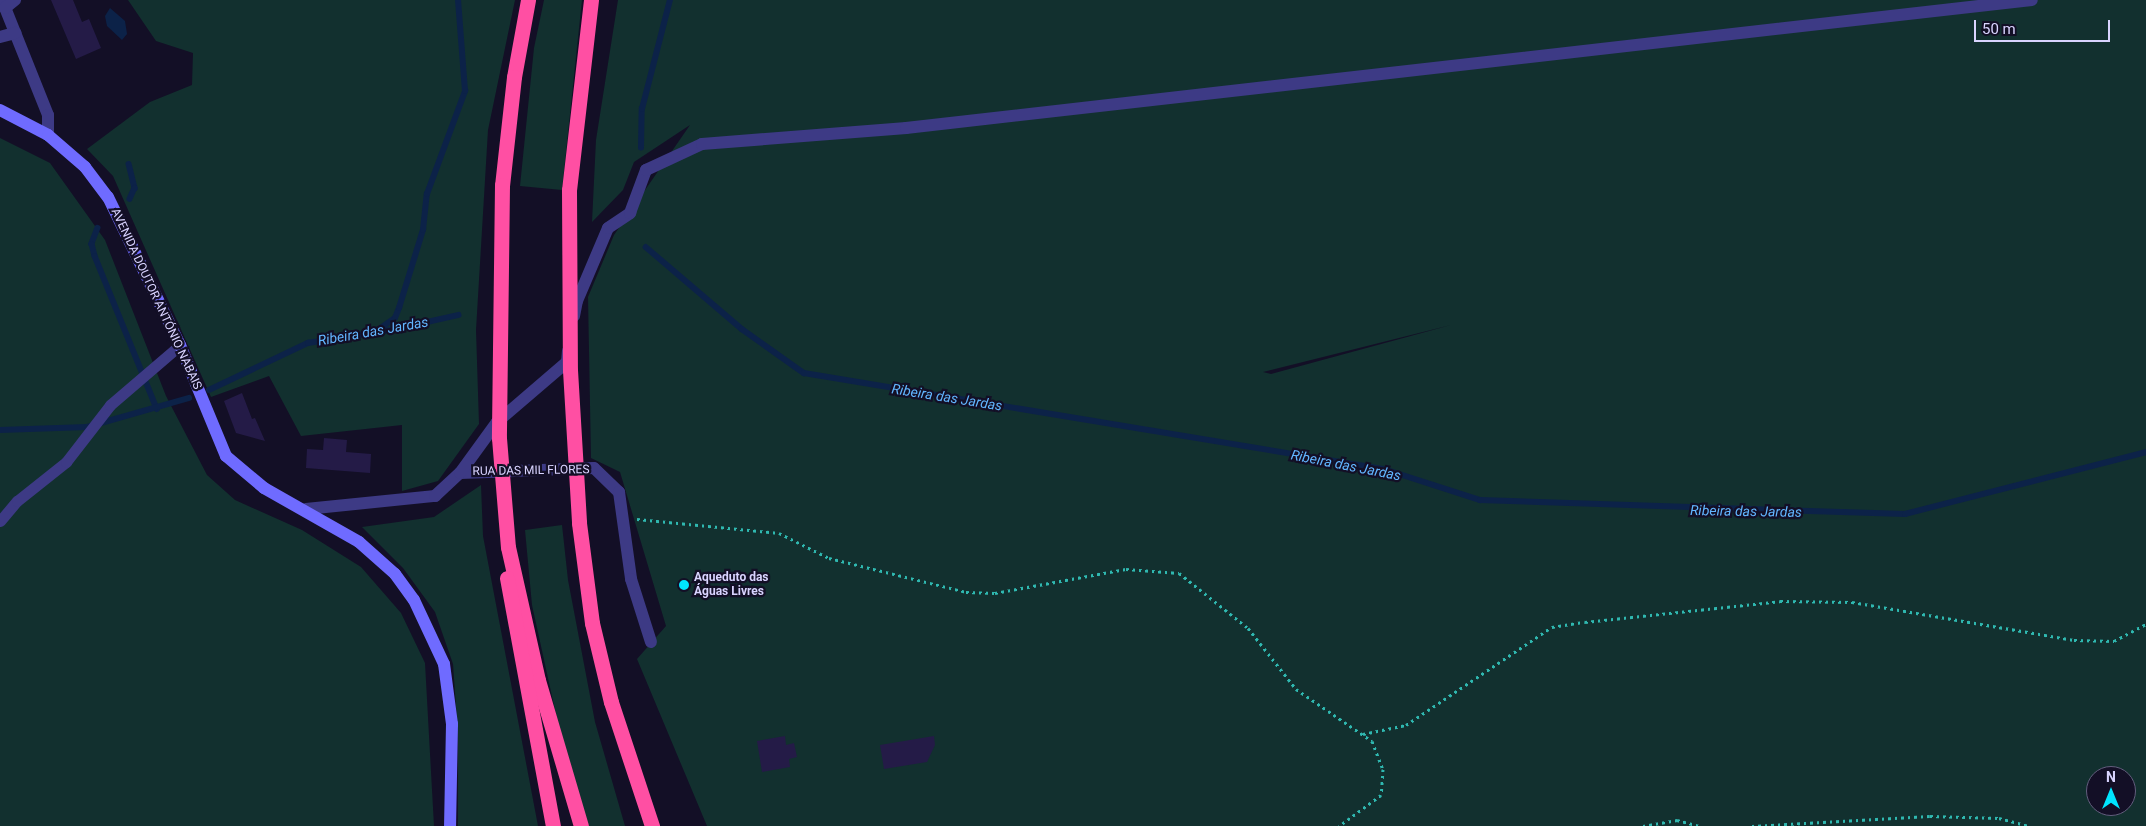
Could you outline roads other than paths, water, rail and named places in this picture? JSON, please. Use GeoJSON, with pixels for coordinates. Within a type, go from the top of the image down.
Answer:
{"type":"FeatureCollection","features":[{"type":"Feature","properties":{"kind":"highway"},"geometry":{"type":"LineString","coordinates":[[528,0],[514,78],[502,185],[497,382],[508,540],[507,586],[553,826]]}},
{"type":"Feature","properties":{"kind":"highway"},"geometry":{"type":"LineString","coordinates":[[591,0],[569,190],[570,389],[578,523],[592,623],[611,702],[652,826]]}},
{"type":"Feature","properties":{"kind":"highway"},"geometry":{"type":"LineString","coordinates":[[508,540],[538,680],[581,826]]}},
{"type":"Feature","properties":{"kind":"main road","name":"AVENIDA DOUTOR ANTÓNIO NABAIS"},"geometry":{"type":"LineString","coordinates":[[0,110],[48,135],[85,167],[108,196],[180,345],[226,456],[264,488],[306,509],[359,542],[395,574],[432,635],[444,664],[452,724],[450,826]]}},
{"type":"Feature","properties":{"kind":"street"},"geometry":{"type":"LineString","coordinates":[[306,509],[435,496],[460,473],[498,422],[567,362],[577,301],[608,228],[630,212],[646,170],[702,144],[906,128],[2032,0]]}},
{"type":"Feature","properties":{"kind":"street"},"geometry":{"type":"LineString","coordinates":[[7,3],[16,33],[48,115],[48,135]]}},
{"type":"Feature","properties":{"kind":"street"},"geometry":{"type":"LineString","coordinates":[[0,37],[16,33]]}},
{"type":"Feature","properties":{"kind":"street","name":"RUA DAS MIL FLORES"},"geometry":{"type":"LineString","coordinates":[[460,473],[594,468],[618,492],[625,518],[631,579],[652,642]]}},
{"type":"Feature","properties":{"kind":"lane"},"geometry":{"type":"LineString","coordinates":[[0,521],[17,501],[66,462],[110,405],[180,345]]}},
{"type":"Feature","properties":{"kind":"water"},"geometry":{"type":"Polygon","coordinates":[[[110,8],[125,21],[127,34],[122,40],[107,26],[105,16],[110,8]]]}},
{"type":"Feature","properties":{"kind":"waterway"},"geometry":{"type":"LineString","coordinates":[[375,332],[395,318],[399,308],[423,230],[427,194],[465,91],[458,0]]}},
{"type":"Feature","properties":{"kind":"waterway"},"geometry":{"type":"LineString","coordinates":[[641,148],[642,109],[670,0]]}},
{"type":"Feature","properties":{"kind":"waterway"},"geometry":{"type":"LineString","coordinates":[[129,164],[135,188],[130,199]]}},
{"type":"Feature","properties":{"kind":"waterway"},"geometry":{"type":"LineString","coordinates":[[98,228],[92,244],[95,256],[157,409]]}},
{"type":"Feature","properties":{"kind":"waterway","name":"Ribeira das Jardas"},"geometry":{"type":"LineString","coordinates":[[646,247],[742,329],[804,373],[1384,469],[1480,500],[1905,514],[2146,452]]}},
{"type":"Feature","properties":{"kind":"waterway","name":"Ribeira das Jardas"},"geometry":{"type":"LineString","coordinates":[[209,390],[308,343],[396,329],[458,315]]}},
{"type":"Feature","properties":{"kind":"waterway","name":"Ribeira das Jardas"},"geometry":{"type":"LineString","coordinates":[[0,430],[87,427],[189,398]]}},
{"type":"Feature","properties":{"kind":"place","name":"Aqueduto das Águas Livres"},"geometry":{"type":"Point","coordinates":[684,585]}}]}
